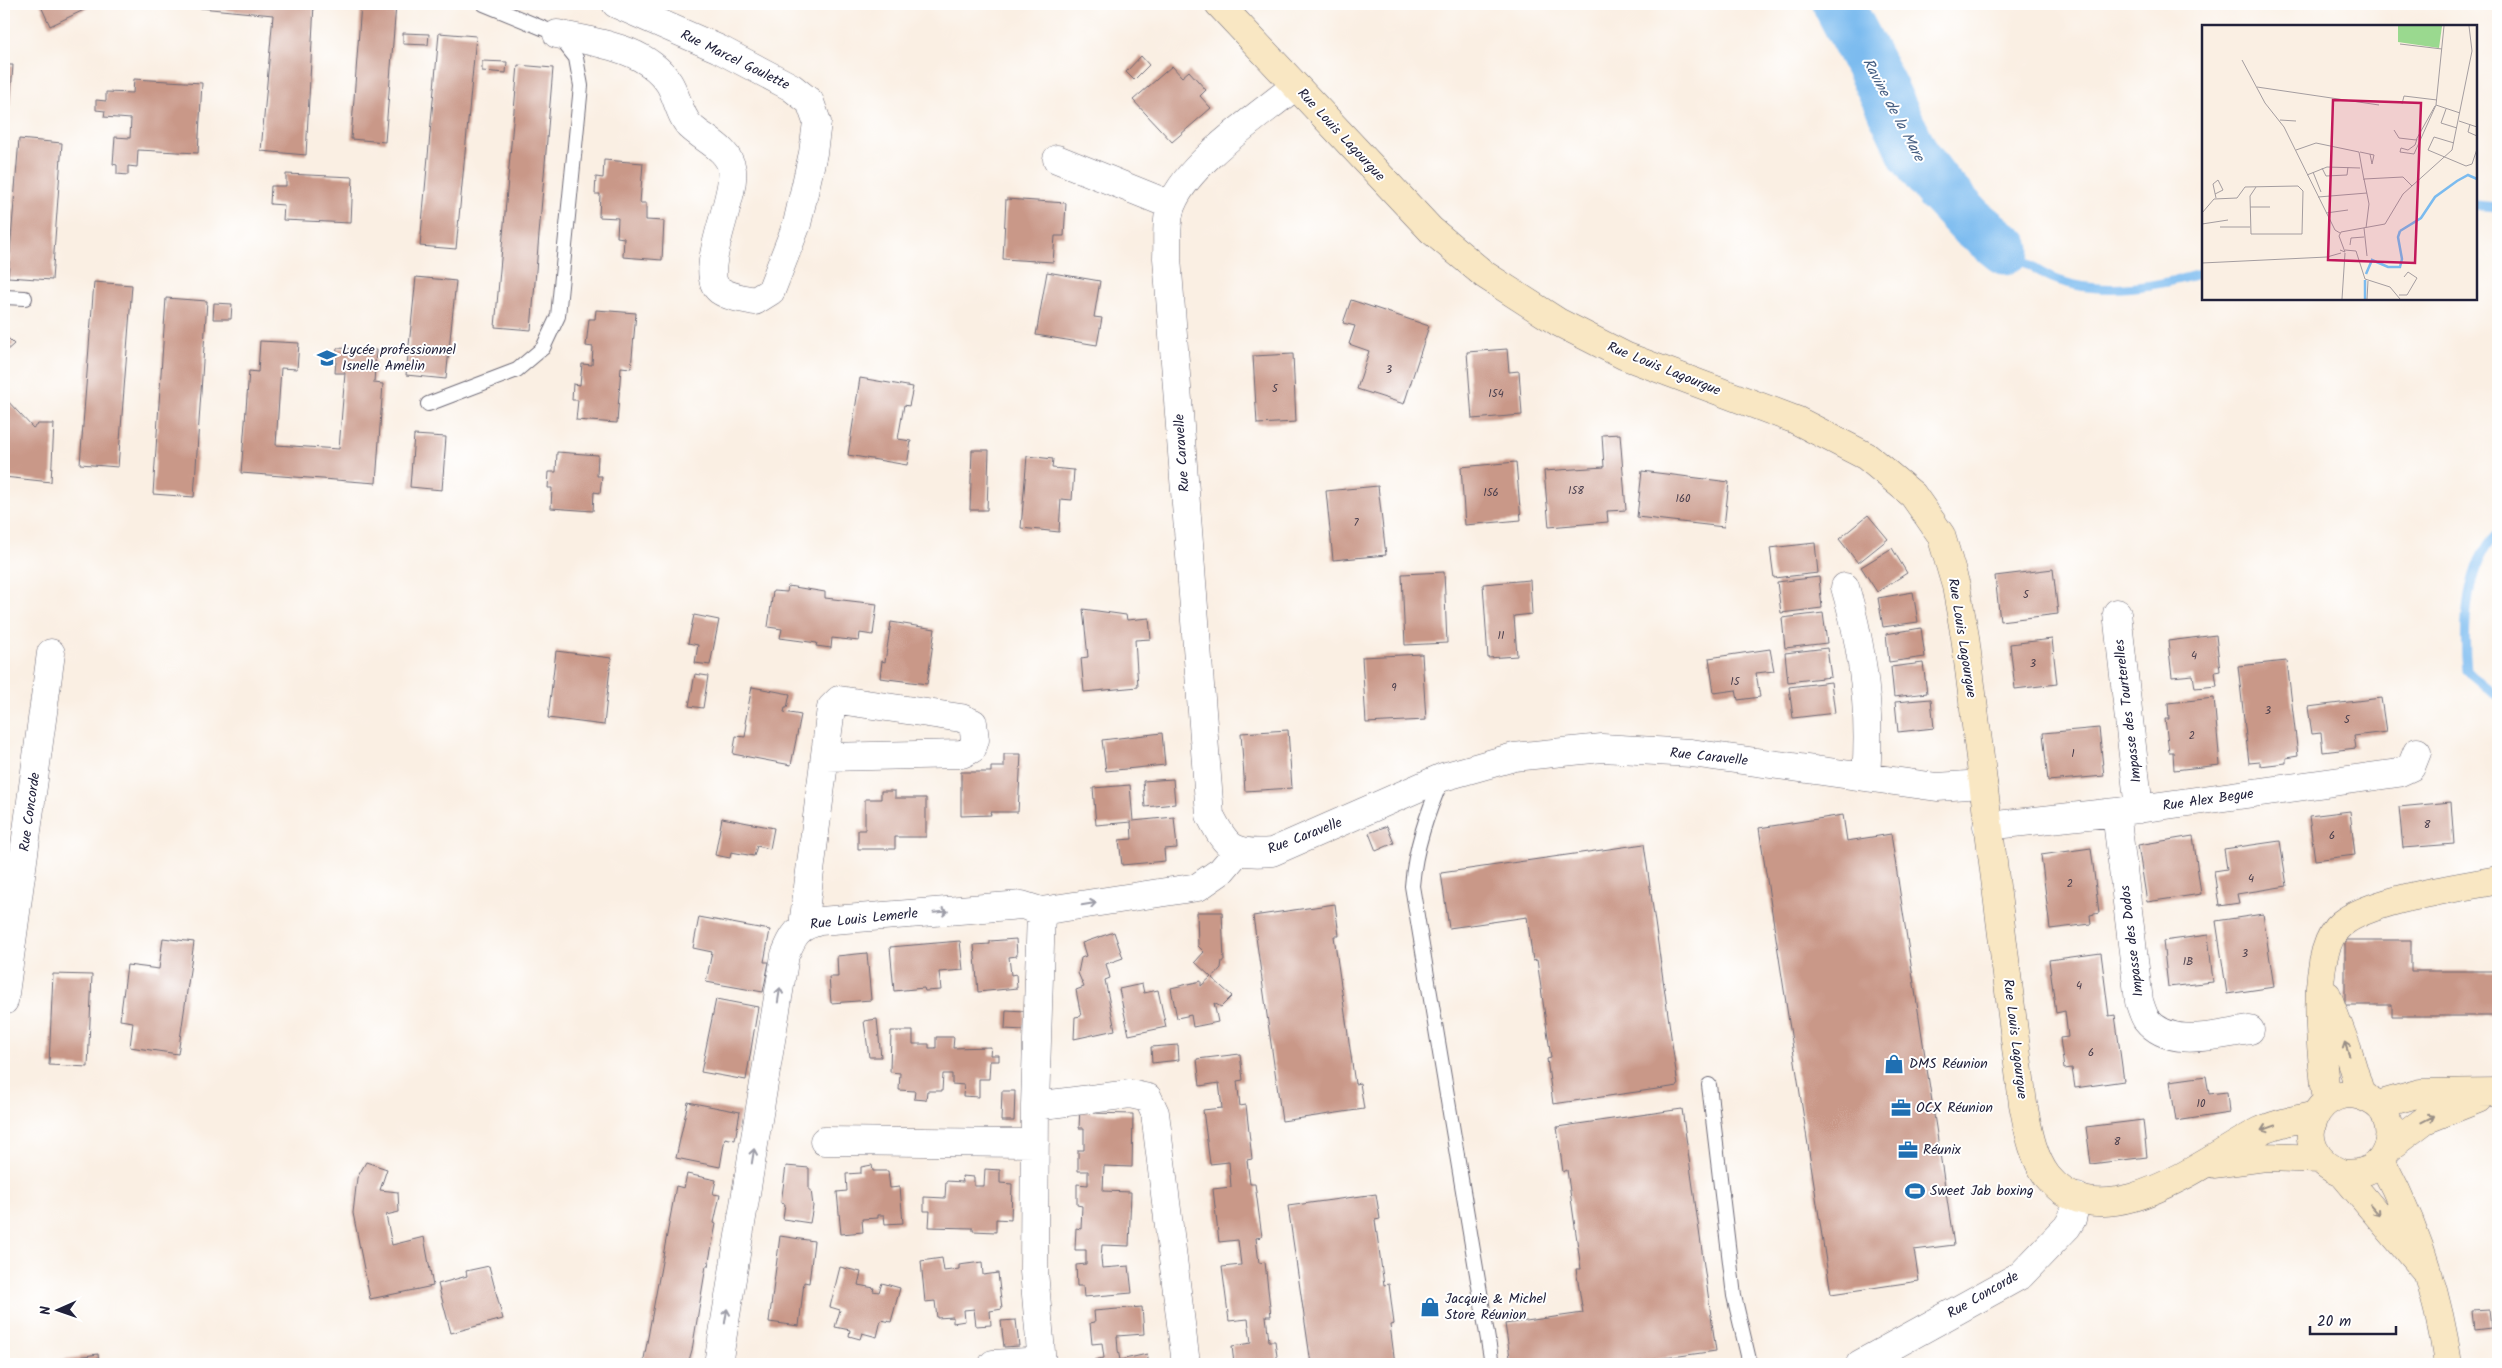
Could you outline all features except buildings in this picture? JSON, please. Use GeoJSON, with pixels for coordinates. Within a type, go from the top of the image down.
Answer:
{"type":"FeatureCollection","features":[{"type":"Feature","properties":{"kind":"main road","name":"Rue Louis Lagourgue"},"geometry":{"type":"LineString","coordinates":[[1219,4],[1431,230],[1485,276],[1558,322],[1625,356],[1796,420],[1849,447],[1866,456],[1913,495],[1941,535],[1956,586],[2028,1130],[2033,1149],[2047,1176],[2055,1184],[2077,1197],[2105,1202],[2125,1201],[2141,1196],[2204,1166],[2261,1131],[2321,1108]]}},
{"type":"Feature","properties":{"kind":"main road"},"geometry":{"type":"LineString","coordinates":[[2429,1276],[2343,1174],[2330,1168],[2320,1159],[2312,1146],[2310,1130],[2321,1108],[2320,978],[2327,946],[2341,924],[2370,909],[2406,898],[2498,880]]}},
{"type":"Feature","properties":{"kind":"main road"},"geometry":{"type":"LineString","coordinates":[[2320,978],[2347,1048],[2370,1100],[2387,1117],[2390,1132],[2384,1154],[2429,1276],[2444,1337],[2448,1364]]}},
{"type":"Feature","properties":{"kind":"main road"},"geometry":{"type":"LineString","coordinates":[[2321,1108],[2344,1094],[2370,1100],[2420,1093],[2496,1092]]}},
{"type":"Feature","properties":{"kind":"main road"},"geometry":{"type":"LineString","coordinates":[[2343,1174],[2364,1172],[2425,1120],[2496,1092]]}},
{"type":"Feature","properties":{"kind":"main road","name":"Rue Louis Lagourgue"},"geometry":{"type":"LineString","coordinates":[[2204,1166],[2267,1157],[2320,1159]]}},
{"type":"Feature","properties":{"kind":"street","name":"Rue Marcel Goulette"},"geometry":{"type":"LineString","coordinates":[[557,34],[625,50],[656,68],[668,83],[689,126],[727,155],[732,169],[732,186],[711,264],[711,278],[718,289],[737,298],[755,301],[771,291],[797,224],[814,153],[817,122],[810,102],[791,87],[719,49],[616,4]]}},
{"type":"Feature","properties":{"kind":"street","name":"Rue Caravelle"},"geometry":{"type":"LineString","coordinates":[[1295,86],[1201,163],[1184,183],[1171,205],[1168,231],[1168,258],[1210,815],[1222,838],[1238,850],[1254,853],[1272,852],[1443,777],[1514,757],[1602,748],[1691,753],[1937,787],[1983,784]]}},
{"type":"Feature","properties":{"kind":"street"},"geometry":{"type":"LineString","coordinates":[[1057,159],[1171,205]]}},
{"type":"Feature","properties":{"kind":"street"},"geometry":{"type":"LineString","coordinates":[[1845,587],[1854,620],[1865,690],[1868,750],[1866,776]]}},
{"type":"Feature","properties":{"kind":"street","name":"Impasse des Tourterelles"},"geometry":{"type":"LineString","coordinates":[[2117,612],[2128,811]]}},
{"type":"Feature","properties":{"kind":"street","name":"Rue Concorde"},"geometry":{"type":"LineString","coordinates":[[4,1001],[51,652]]}},
{"type":"Feature","properties":{"kind":"street"},"geometry":{"type":"LineString","coordinates":[[803,926],[831,708],[839,700],[961,718],[973,723],[975,740],[972,748],[962,754],[826,757]]}},
{"type":"Feature","properties":{"kind":"street","name":"Rue Alex Begue"},"geometry":{"type":"LineString","coordinates":[[1987,826],[2128,811],[2398,773],[2411,767],[2417,752]]}},
{"type":"Feature","properties":{"kind":"street","name":"Impasse des Dodos"},"geometry":{"type":"LineString","coordinates":[[2128,811],[2139,1001],[2146,1018],[2156,1028],[2183,1038],[2250,1030]]}},
{"type":"Feature","properties":{"kind":"street","name":"Rue Louis Lemerle"},"geometry":{"type":"LineString","coordinates":[[718,1364],[785,955],[792,938],[803,926],[820,921],[1022,905],[1041,911],[1198,887],[1221,871],[1238,850]]}},
{"type":"Feature","properties":{"kind":"street"},"geometry":{"type":"LineString","coordinates":[[993,1364],[1042,1363],[1034,1271],[1035,1106],[1041,911]]}},
{"type":"Feature","properties":{"kind":"street"},"geometry":{"type":"LineString","coordinates":[[1035,1106],[1130,1094],[1148,1098],[1155,1113],[1186,1364]]}},
{"type":"Feature","properties":{"kind":"street"},"geometry":{"type":"LineString","coordinates":[[824,1142],[1035,1143]]}},
{"type":"Feature","properties":{"kind":"street","name":"Rue Concorde"},"geometry":{"type":"LineString","coordinates":[[1860,1364],[2021,1275],[2067,1227],[2072,1219],[2077,1197]]}},
{"type":"Feature","properties":{"kind":"lane"},"geometry":{"type":"LineString","coordinates":[[428,404],[517,370],[543,348],[558,316],[582,86],[576,58],[557,34],[484,4]]}},
{"type":"Feature","properties":{"kind":"lane"},"geometry":{"type":"LineString","coordinates":[[4,297],[25,298]]}},
{"type":"Feature","properties":{"kind":"lane"},"geometry":{"type":"LineString","coordinates":[[1443,777],[1429,808],[1414,858],[1412,886],[1492,1364]]}},
{"type":"Feature","properties":{"kind":"lane"},"geometry":{"type":"LineString","coordinates":[[1709,1085],[1734,1296],[1750,1364]]}},
{"type":"Feature","properties":{"kind":"waterway","name":"Ravine de la Mare"},"geometry":{"type":"LineString","coordinates":[[1838,4],[1882,88],[1914,155],[1938,187],[1970,221],[2005,249]]}},
{"type":"Feature","properties":{"kind":"waterway","name":"Ravine de la Mare"},"geometry":{"type":"LineString","coordinates":[[2477,205],[2498,207]]}},
{"type":"Feature","properties":{"kind":"waterway","name":"Ravine de la Mare"},"geometry":{"type":"LineString","coordinates":[[2005,249],[2044,274],[2063,282],[2082,286],[2102,288],[2144,286],[2202,273]]}},
{"type":"Feature","properties":{"kind":"waterway","name":"Ravine de la Mare"},"geometry":{"type":"LineString","coordinates":[[2498,533],[2487,546],[2479,562],[2473,579],[2466,617],[2467,671],[2498,697]]}},
{"type":"Feature","properties":{"kind":"place","name":"Lycée professionnel Isnelle Amelin"},"geometry":{"type":"Point","coordinates":[327,358]}},
{"type":"Feature","properties":{"kind":"place","name":"DMS Réunion"},"geometry":{"type":"Point","coordinates":[1894,1064]}},
{"type":"Feature","properties":{"kind":"place","name":"OCX Réunion"},"geometry":{"type":"Point","coordinates":[1901,1108]}},
{"type":"Feature","properties":{"kind":"place","name":"Réunix"},"geometry":{"type":"Point","coordinates":[1908,1150]}},
{"type":"Feature","properties":{"kind":"place","name":"Sweet Jab boxing"},"geometry":{"type":"Point","coordinates":[1915,1191]}},
{"type":"Feature","properties":{"kind":"place","name":"Jacquie & Michel Store Réunion"},"geometry":{"type":"Point","coordinates":[1430,1307]}}]}
